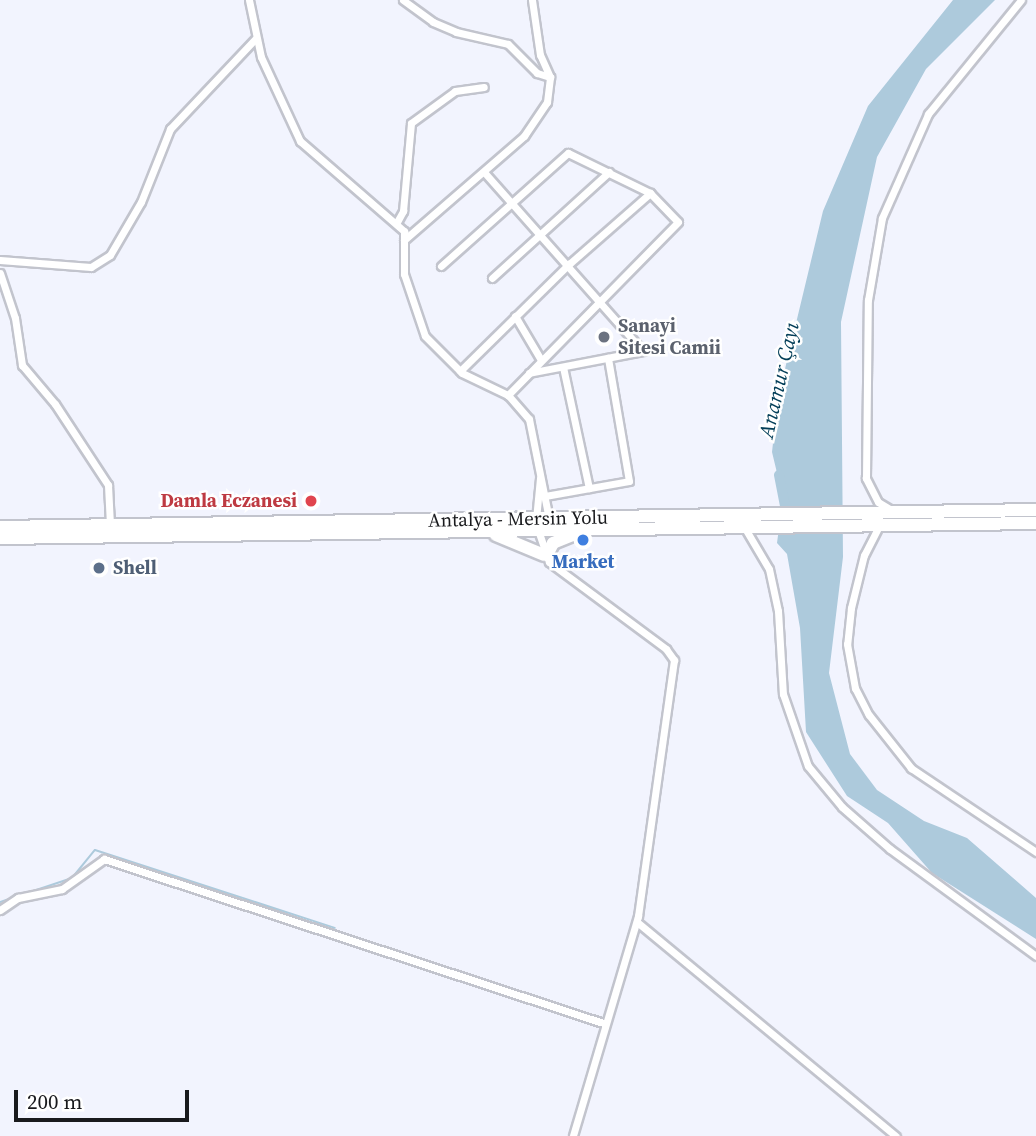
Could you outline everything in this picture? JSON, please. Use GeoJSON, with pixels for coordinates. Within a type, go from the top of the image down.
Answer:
{"type":"FeatureCollection","features":[{"type":"Feature","properties":{"kind":"highway","name":"Antalya - Mersin Yolu"},"geometry":{"type":"LineString","coordinates":[[873,522],[897,514],[1036,510]]}},
{"type":"Feature","properties":{"kind":"highway","name":"Antalya - Mersin Yolu"},"geometry":{"type":"LineString","coordinates":[[0,538],[475,530],[543,524],[584,530],[873,522],[1036,523]]}},
{"type":"Feature","properties":{"kind":"highway","name":"Antalya - Mersin Yolu"},"geometry":{"type":"LineString","coordinates":[[0,527],[752,525]]}},
{"type":"Feature","properties":{"kind":"highway"},"geometry":{"type":"LineString","coordinates":[[475,530],[515,540],[547,556],[559,540],[584,530]]}},
{"type":"Feature","properties":{"kind":"street"},"geometry":{"type":"LineString","coordinates":[[249,0],[255,39],[300,141],[397,222],[404,240],[404,274],[414,313],[425,336],[460,372],[508,395],[529,419],[545,496],[543,524],[547,556]]}},
{"type":"Feature","properties":{"kind":"street"},"geometry":{"type":"LineString","coordinates":[[403,0],[433,22],[456,32],[508,44],[537,73],[550,77]]}},
{"type":"Feature","properties":{"kind":"street"},"geometry":{"type":"LineString","coordinates":[[404,240],[484,172],[531,124],[547,102],[550,77],[540,55],[532,0]]}},
{"type":"Feature","properties":{"kind":"street"},"geometry":{"type":"LineString","coordinates":[[897,514],[878,502],[866,478],[868,300],[882,218],[928,114],[1021,0]]}},
{"type":"Feature","properties":{"kind":"street"},"geometry":{"type":"LineString","coordinates":[[0,260],[91,267],[110,255],[141,202],[170,129],[255,39]]}},
{"type":"Feature","properties":{"kind":"street"},"geometry":{"type":"LineString","coordinates":[[397,222],[403,211],[411,123],[455,91],[484,87]]}},
{"type":"Feature","properties":{"kind":"street"},"geometry":{"type":"LineString","coordinates":[[441,266],[568,152],[650,193],[678,222],[508,395]]}},
{"type":"Feature","properties":{"kind":"street"},"geometry":{"type":"LineString","coordinates":[[484,172],[569,264],[643,351],[528,374]]}},
{"type":"Feature","properties":{"kind":"street"},"geometry":{"type":"LineString","coordinates":[[492,278],[608,172]]}},
{"type":"Feature","properties":{"kind":"street"},"geometry":{"type":"LineString","coordinates":[[460,372],[569,264],[650,193]]}},
{"type":"Feature","properties":{"kind":"street"},"geometry":{"type":"LineString","coordinates":[[0,273],[15,318],[22,365],[55,404],[108,485],[110,525]]}},
{"type":"Feature","properties":{"kind":"street"},"geometry":{"type":"LineString","coordinates":[[515,316],[541,360]]}},
{"type":"Feature","properties":{"kind":"street"},"geometry":{"type":"LineString","coordinates":[[545,496],[629,481],[608,358]]}},
{"type":"Feature","properties":{"kind":"street"},"geometry":{"type":"LineString","coordinates":[[563,367],[589,488]]}},
{"type":"Feature","properties":{"kind":"street"},"geometry":{"type":"LineString","coordinates":[[540,470],[547,556],[666,649],[674,660],[636,922],[573,1136]]}},
{"type":"Feature","properties":{"kind":"street"},"geometry":{"type":"LineString","coordinates":[[873,522],[852,608],[847,644],[855,688],[869,715],[911,768],[1036,852]]}},
{"type":"Feature","properties":{"kind":"street"},"geometry":{"type":"LineString","coordinates":[[752,525],[769,569],[778,611],[783,694],[808,766],[842,807],[890,849],[1036,956]]}},
{"type":"Feature","properties":{"kind":"street"},"geometry":{"type":"LineString","coordinates":[[0,910],[18,898],[62,889],[104,859],[606,1024]]}},
{"type":"Feature","properties":{"kind":"street"},"geometry":{"type":"LineString","coordinates":[[636,922],[896,1136]]}},
{"type":"Feature","properties":{"kind":"water"},"geometry":{"type":"Polygon","coordinates":[[[953,0],[995,0],[926,69],[877,157],[841,322],[843,557],[829,673],[850,754],[877,790],[924,821],[967,838],[1036,898],[1036,939],[932,873],[888,823],[847,796],[806,732],[800,628],[787,554],[777,543],[783,498],[772,452],[778,398],[823,211],[868,106],[953,0]]]}},
{"type":"Feature","properties":{"kind":"waterway","name":"Anamur Çayı"},"geometry":{"type":"LineString","coordinates":[[779,475],[786,510]]}},
{"type":"Feature","properties":{"kind":"waterway"},"geometry":{"type":"LineString","coordinates":[[0,902],[72,878],[95,850],[335,928]]}},
{"type":"Feature","properties":{"kind":"place","name":"Sanayi Sitesi Camii"},"geometry":{"type":"Point","coordinates":[604,337]}},
{"type":"Feature","properties":{"kind":"place","name":"Damla Eczanesi"},"geometry":{"type":"Point","coordinates":[311,501]}},
{"type":"Feature","properties":{"kind":"place","name":"Market"},"geometry":{"type":"Point","coordinates":[583,540]}},
{"type":"Feature","properties":{"kind":"place","name":"Shell"},"geometry":{"type":"Point","coordinates":[99,568]}}]}
